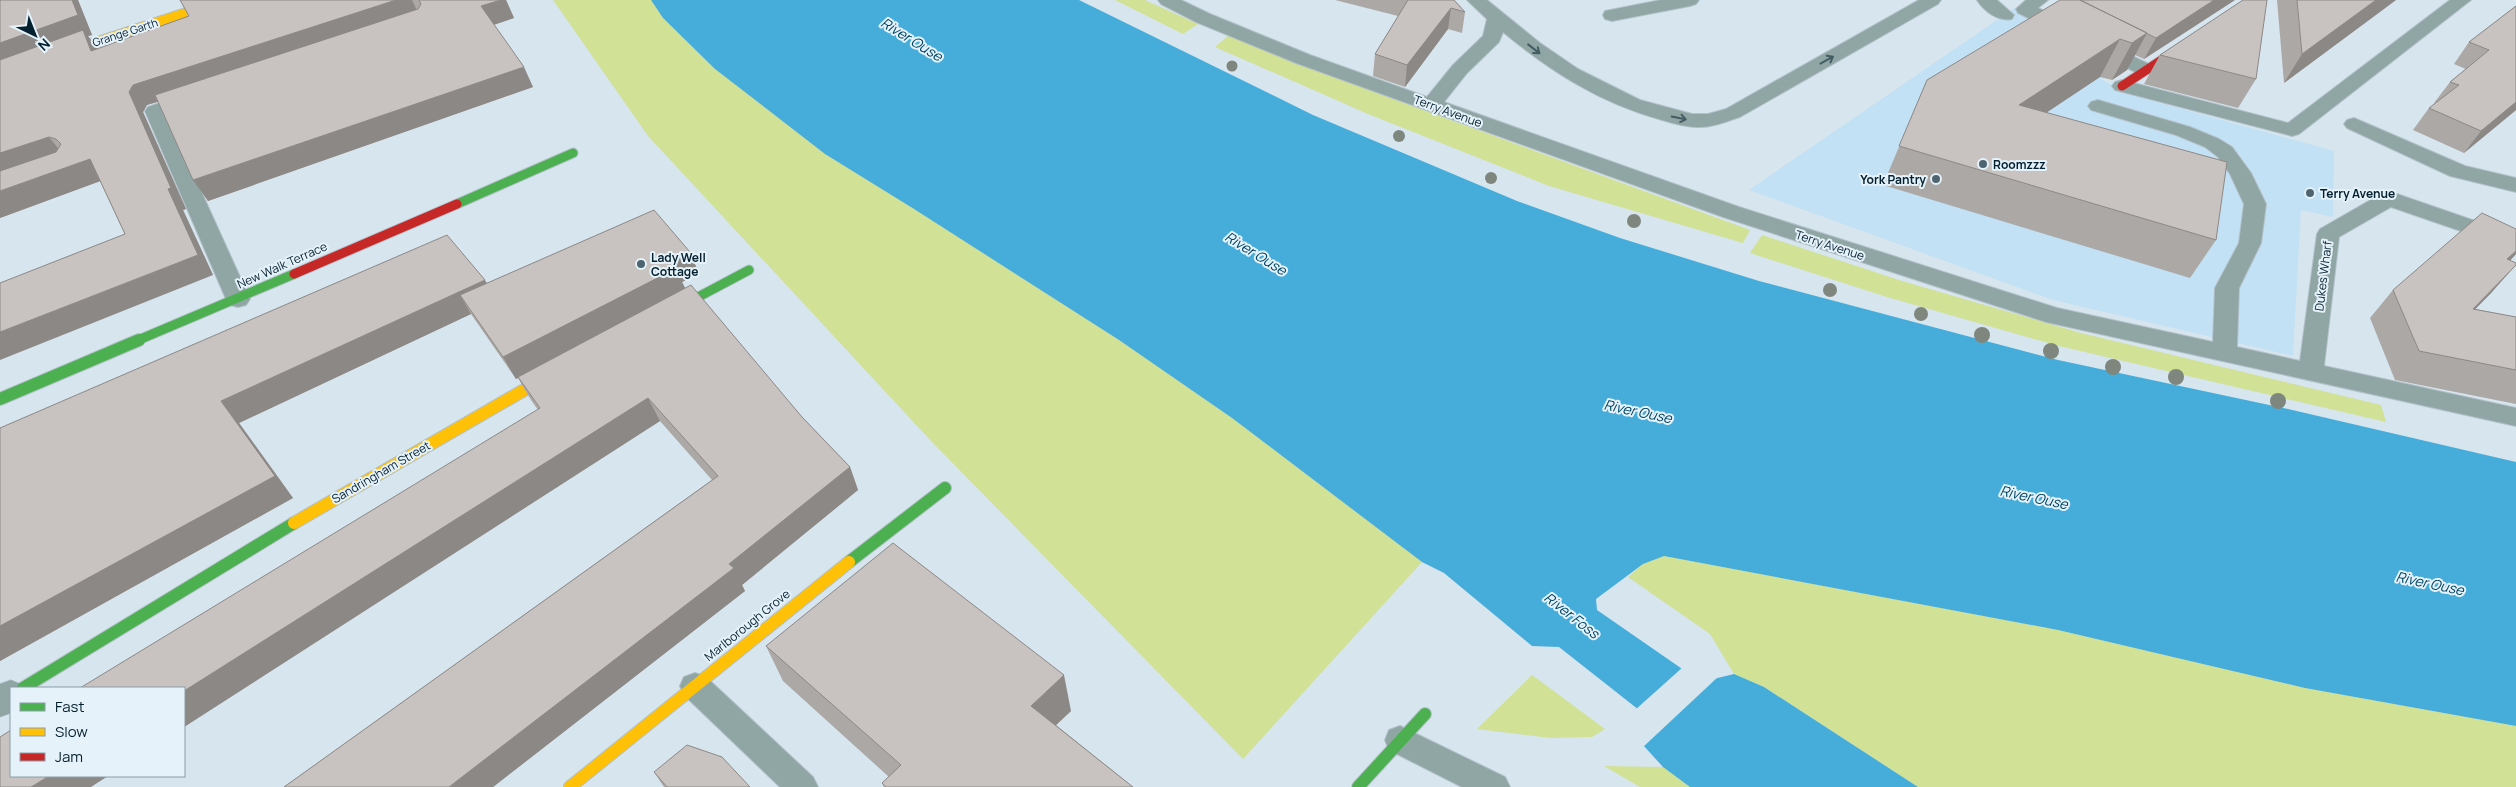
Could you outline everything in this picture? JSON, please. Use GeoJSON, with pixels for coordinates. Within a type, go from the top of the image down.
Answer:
{"type":"FeatureCollection","features":[{"type":"Feature","properties":{"kind":"street","name":"Grange Garth"},"geometry":{"type":"LineString","coordinates":[[0,78],[75,49],[224,0]]}},
{"type":"Feature","properties":{"kind":"street"},"geometry":{"type":"LineString","coordinates":[[2122,86],[2195,38]]}},
{"type":"Feature","properties":{"kind":"street","name":"New Walk Terrace"},"geometry":{"type":"LineString","coordinates":[[0,399],[238,299],[573,153]]}},
{"type":"Feature","properties":{"kind":"street"},"geometry":{"type":"LineString","coordinates":[[661,316],[748,270]]}},
{"type":"Feature","properties":{"kind":"street","name":"Sandringham Street"},"geometry":{"type":"LineString","coordinates":[[25,687],[330,501],[564,367]]}},
{"type":"Feature","properties":{"kind":"street","name":"Marlborough Grove"},"geometry":{"type":"LineString","coordinates":[[570,787],[783,613],[944,488]]}},
{"type":"Feature","properties":{"kind":"street"},"geometry":{"type":"LineString","coordinates":[[1358,787],[1424,714]]}},
{"type":"Feature","properties":{"kind":"lane","name":"Terry Avenue"},"geometry":{"type":"LineString","coordinates":[[1167,0],[1203,18],[1303,59],[1431,105],[1731,212],[2044,313],[2516,417]]}},
{"type":"Feature","properties":{"kind":"lane"},"geometry":{"type":"LineString","coordinates":[[1612,15],[1690,0]]}},
{"type":"Feature","properties":{"kind":"lane"},"geometry":{"type":"LineString","coordinates":[[1487,6],[1535,50],[1583,82],[1638,107],[1682,119],[1704,121],[1733,113],[1932,0]]}},
{"type":"Feature","properties":{"kind":"lane"},"geometry":{"type":"LineString","coordinates":[[1986,0],[2004,15]]}},
{"type":"Feature","properties":{"kind":"lane"},"geometry":{"type":"LineString","coordinates":[[2039,0],[2025,9],[2146,70]]}},
{"type":"Feature","properties":{"kind":"lane"},"geometry":{"type":"LineString","coordinates":[[2122,86],[2292,130],[2462,0]]}},
{"type":"Feature","properties":{"kind":"lane"},"geometry":{"type":"LineString","coordinates":[[1431,105],[1460,70],[1492,38],[1487,6]]}},
{"type":"Feature","properties":{"kind":"lane"},"geometry":{"type":"LineString","coordinates":[[212,92],[155,111],[238,299]]}},
{"type":"Feature","properties":{"kind":"lane"},"geometry":{"type":"LineString","coordinates":[[2098,106],[2183,131],[2212,143],[2225,152],[2240,173],[2255,204],[2250,243],[2226,288],[2225,354]]}},
{"type":"Feature","properties":{"kind":"lane"},"geometry":{"type":"LineString","coordinates":[[2354,124],[2458,171],[2516,185]]}},
{"type":"Feature","properties":{"kind":"lane","name":"Dukes Wharf"},"geometry":{"type":"LineString","coordinates":[[2311,373],[2328,234],[2389,199],[2516,243]]}},
{"type":"Feature","properties":{"kind":"lane"},"geometry":{"type":"LineString","coordinates":[[695,686],[802,787]]}},
{"type":"Feature","properties":{"kind":"lane"},"geometry":{"type":"LineString","coordinates":[[1400,740],[1494,787]]}},
{"type":"Feature","properties":{"kind":"shaded area"},"geometry":{"type":"Polygon","coordinates":[[[2016,7],[2124,62],[2100,78],[2124,93],[2334,151],[2333,217],[2301,210],[2293,356],[2053,300],[1749,190],[2016,7]]]}},
{"type":"Feature","properties":{"kind":"green space"},"geometry":{"type":"Polygon","coordinates":[[[553,0],[651,0],[663,18],[715,69],[825,154],[1119,340],[1232,418],[1422,562],[1243,759],[931,441],[648,136],[553,0]]]}},
{"type":"Feature","properties":{"kind":"green space"},"geometry":{"type":"Polygon","coordinates":[[[1115,0],[1145,0],[1198,24],[1183,34],[1115,0]]]}},
{"type":"Feature","properties":{"kind":"green space"},"geometry":{"type":"Polygon","coordinates":[[[1229,35],[1317,71],[1750,230],[1743,243],[1549,186],[1368,114],[1215,47],[1229,35]]]}},
{"type":"Feature","properties":{"kind":"green space"},"geometry":{"type":"Polygon","coordinates":[[[1762,235],[1902,281],[2081,333],[2381,405],[2386,422],[2059,346],[1887,297],[1750,253],[1762,235]]]}},
{"type":"Feature","properties":{"kind":"green space"},"geometry":{"type":"Polygon","coordinates":[[[1664,556],[2058,630],[2305,688],[2516,726],[2516,787],[1918,787],[1764,687],[1734,674],[1710,634],[1628,577],[1643,564],[1664,556]]]}},
{"type":"Feature","properties":{"kind":"green space"},"geometry":{"type":"Polygon","coordinates":[[[1532,675],[1605,729],[1592,737],[1550,738],[1477,729],[1532,675]]]}},
{"type":"Feature","properties":{"kind":"green space"},"geometry":{"type":"Polygon","coordinates":[[[1604,766],[1663,767],[1690,787],[1640,787],[1604,766]]]}},
{"type":"Feature","properties":{"kind":"water"},"geometry":{"type":"Polygon","coordinates":[[[651,0],[1079,0],[1313,115],[1517,201],[1620,238],[1759,281],[2058,360],[2288,409],[2516,462],[2516,726],[2305,688],[2058,630],[1664,556],[1643,564],[1596,599],[1597,610],[1701,682],[1734,674],[1764,687],[1918,787],[1690,787],[1663,767],[1643,745],[1639,710],[1559,647],[1532,646],[1444,573],[1422,562],[1232,418],[1119,340],[825,154],[715,69],[663,18],[651,0]]]}},
{"type":"Feature","properties":{"kind":"pier"},"geometry":{"type":"Polygon","coordinates":[[[1683,667],[1702,680],[1719,676],[1642,748],[1635,710],[1683,667]]]}},
{"type":"Feature","properties":{"kind":"building"},"geometry":{"type":"Polygon","coordinates":[[[0,0],[72,0],[78,15],[0,43],[0,0]]]}},
{"type":"Feature","properties":{"kind":"building"},"geometry":{"type":"Polygon","coordinates":[[[180,0],[396,0],[133,85],[129,92],[171,188],[168,189],[198,255],[0,332],[0,283],[125,234],[90,159],[0,191],[0,171],[56,152],[61,144],[56,139],[49,137],[0,153],[0,60],[83,30],[91,51],[189,16],[180,0]]]}},
{"type":"Feature","properties":{"kind":"building"},"geometry":{"type":"Polygon","coordinates":[[[419,0],[501,0],[481,6],[524,67],[193,180],[155,95],[418,9],[421,4],[419,0]]]}},
{"type":"Feature","properties":{"kind":"building"},"geometry":{"type":"Polygon","coordinates":[[[1408,0],[1454,0],[1465,12],[1451,8],[1407,65],[1375,54],[1408,0]]]}},
{"type":"Feature","properties":{"kind":"building"},"geometry":{"type":"Polygon","coordinates":[[[2060,0],[2080,0],[2147,33],[2132,43],[2120,39],[2019,105],[2227,162],[2216,240],[1899,146],[1927,80],[2060,0]]]}},
{"type":"Feature","properties":{"kind":"building"},"geometry":{"type":"Polygon","coordinates":[[[2080,0],[2214,0],[2156,38],[2080,0]]]}},
{"type":"Feature","properties":{"kind":"building"},"geometry":{"type":"Polygon","coordinates":[[[2243,0],[2267,0],[2256,79],[2160,55],[2243,0]]]}},
{"type":"Feature","properties":{"kind":"building"},"geometry":{"type":"Polygon","coordinates":[[[2297,0],[2376,0],[2302,54],[2297,0]]]}},
{"type":"Feature","properties":{"kind":"building"},"geometry":{"type":"Polygon","coordinates":[[[2516,6],[2516,102],[2481,131],[2429,108],[2459,85],[2450,82],[2489,50],[2469,42],[2516,6]]]}},
{"type":"Feature","properties":{"kind":"building"},"geometry":{"type":"Polygon","coordinates":[[[654,210],[690,252],[671,261],[677,268],[503,357],[460,295],[654,210]]]}},
{"type":"Feature","properties":{"kind":"building"},"geometry":{"type":"Polygon","coordinates":[[[2482,213],[2516,229],[2516,251],[2507,259],[2516,263],[2516,265],[2473,309],[2516,317],[2516,370],[2419,351],[2393,290],[2482,213]]]}},
{"type":"Feature","properties":{"kind":"building"},"geometry":{"type":"Polygon","coordinates":[[[447,235],[485,280],[221,401],[275,476],[0,626],[0,428],[447,235]]]}},
{"type":"Feature","properties":{"kind":"building"},"geometry":{"type":"Polygon","coordinates":[[[691,285],[802,417],[850,467],[729,564],[734,568],[449,787],[284,787],[718,476],[648,398],[185,690],[185,687],[82,687],[540,408],[518,377],[691,285]]]}},
{"type":"Feature","properties":{"kind":"building"},"geometry":{"type":"Polygon","coordinates":[[[893,543],[1064,675],[1031,706],[1133,787],[886,787],[882,783],[901,765],[766,646],[893,543]]]}},
{"type":"Feature","properties":{"kind":"building"},"geometry":{"type":"Polygon","coordinates":[[[10,731],[10,777],[47,777],[31,787],[0,787],[0,737],[10,731]]]}},
{"type":"Feature","properties":{"kind":"building"},"geometry":{"type":"Polygon","coordinates":[[[687,745],[722,757],[750,787],[667,787],[654,772],[687,745]]]}},
{"type":"Feature","properties":{"kind":"traffic: fast"},"geometry":{"type":"LineString","coordinates":[[457,204],[573,153]]}},
{"type":"Feature","properties":{"kind":"traffic: fast"},"geometry":{"type":"LineString","coordinates":[[668,313],[749,270]]}},
{"type":"Feature","properties":{"kind":"traffic: fast"},"geometry":{"type":"LineString","coordinates":[[0,399],[294,274]]}},
{"type":"Feature","properties":{"kind":"traffic: fast"},"geometry":{"type":"LineString","coordinates":[[849,562],[945,488]]}},
{"type":"Feature","properties":{"kind":"traffic: fast"},"geometry":{"type":"LineString","coordinates":[[25,687],[294,523]]}},
{"type":"Feature","properties":{"kind":"traffic: fast"},"geometry":{"type":"LineString","coordinates":[[1358,787],[1425,714]]}},
{"type":"Feature","properties":{"kind":"traffic: slow"},"geometry":{"type":"LineString","coordinates":[[0,78],[75,49],[224,0]]}},
{"type":"Feature","properties":{"kind":"traffic: slow"},"geometry":{"type":"LineString","coordinates":[[294,523],[557,371]]}},
{"type":"Feature","properties":{"kind":"traffic: slow"},"geometry":{"type":"LineString","coordinates":[[570,787],[783,613],[849,562]]}},
{"type":"Feature","properties":{"kind":"traffic: jam"},"geometry":{"type":"LineString","coordinates":[[2122,86],[2186,44]]}},
{"type":"Feature","properties":{"kind":"traffic: jam"},"geometry":{"type":"LineString","coordinates":[[294,274],[457,204]]}},
{"type":"Feature","properties":{"kind":"place","name":"Roomzzz"},"geometry":{"type":"Point","coordinates":[1983,164]}},
{"type":"Feature","properties":{"kind":"place","name":"York Pantry"},"geometry":{"type":"Point","coordinates":[1936,179]}},
{"type":"Feature","properties":{"kind":"place","name":"Terry Avenue"},"geometry":{"type":"Point","coordinates":[2310,193]}},
{"type":"Feature","properties":{"kind":"place","name":"Lady Well Cottage"},"geometry":{"type":"Point","coordinates":[641,264]}},
{"type":"Feature","properties":{"kind":"water label","name":"River Ouse"},"geometry":{"type":"Point","coordinates":[912,39]}},
{"type":"Feature","properties":{"kind":"water label","name":"River Ouse"},"geometry":{"type":"Point","coordinates":[1256,253]}},
{"type":"Feature","properties":{"kind":"water label","name":"River Ouse"},"geometry":{"type":"Point","coordinates":[1638,411]}},
{"type":"Feature","properties":{"kind":"water label","name":"River Ouse"},"geometry":{"type":"Point","coordinates":[2034,497]}},
{"type":"Feature","properties":{"kind":"water label","name":"River Ouse"},"geometry":{"type":"Point","coordinates":[2430,583]}},
{"type":"Feature","properties":{"kind":"water label","name":"River Foss"},"geometry":{"type":"Point","coordinates":[1572,615]}}]}
